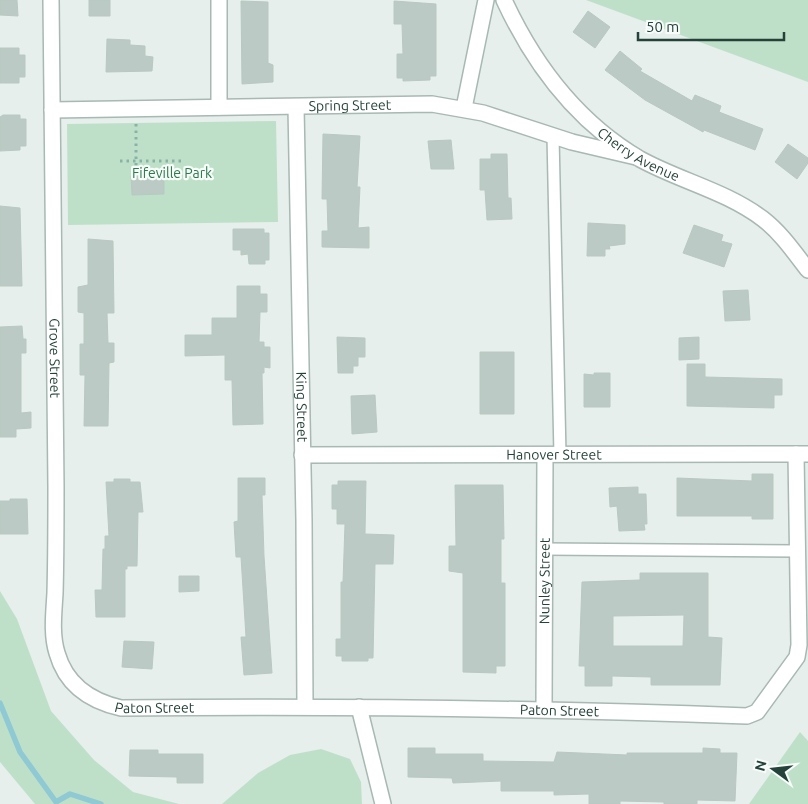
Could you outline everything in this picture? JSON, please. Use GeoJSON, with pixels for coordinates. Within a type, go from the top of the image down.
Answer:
{"type":"FeatureCollection","features":[{"type":"Feature","properties":{"kind":"street","name":"Grove Street"},"geometry":{"type":"LineString","coordinates":[[51,0],[56,521],[54,632],[56,651],[61,665],[71,681],[84,694],[94,699]]}},
{"type":"Feature","properties":{"kind":"street"},"geometry":{"type":"LineString","coordinates":[[218,107],[219,0]]}},
{"type":"Feature","properties":{"kind":"street"},"geometry":{"type":"LineString","coordinates":[[464,108],[486,0]]}},
{"type":"Feature","properties":{"kind":"street","name":"Cherry Avenue"},"geometry":{"type":"LineString","coordinates":[[504,0],[519,34],[544,72],[567,100],[590,123],[641,159],[740,204],[764,220],[784,239],[808,270]]}},
{"type":"Feature","properties":{"kind":"street","name":"Spring Street"},"geometry":{"type":"LineString","coordinates":[[52,110],[432,104],[464,108],[553,136],[641,159]]}},
{"type":"Feature","properties":{"kind":"street","name":"King Street"},"geometry":{"type":"LineString","coordinates":[[296,107],[305,706]]}},
{"type":"Feature","properties":{"kind":"street","name":"Hanover Street"},"geometry":{"type":"LineString","coordinates":[[302,455],[802,454]]}},
{"type":"Feature","properties":{"kind":"street","name":"Paton Street"},"geometry":{"type":"LineString","coordinates":[[94,699],[103,704],[121,708],[305,706],[544,709],[747,716],[757,712],[796,657],[799,645],[797,551],[802,454]]}},
{"type":"Feature","properties":{"kind":"street","name":"Nunley Street"},"geometry":{"type":"LineString","coordinates":[[544,709],[545,549],[553,455]]}},
{"type":"Feature","properties":{"kind":"street"},"geometry":{"type":"LineString","coordinates":[[358,707],[382,800]]}},
{"type":"Feature","properties":{"kind":"lane"},"geometry":{"type":"LineString","coordinates":[[553,136],[553,455]]}},
{"type":"Feature","properties":{"kind":"lane"},"geometry":{"type":"LineString","coordinates":[[545,549],[797,551]]}},
{"type":"Feature","properties":{"kind":"path"},"geometry":{"type":"LineString","coordinates":[[136,108],[136,176]]}},
{"type":"Feature","properties":{"kind":"path"},"geometry":{"type":"LineString","coordinates":[[120,162],[184,161]]}},
{"type":"Feature","properties":{"kind":"green space"},"geometry":{"type":"Polygon","coordinates":[[[586,0],[808,0],[808,82],[586,0]]]}},
{"type":"Feature","properties":{"kind":"green space","name":"Fifeville Park"},"geometry":{"type":"Polygon","coordinates":[[[276,121],[278,222],[68,225],[67,124],[276,121]]]}},
{"type":"Feature","properties":{"kind":"green space"},"geometry":{"type":"Polygon","coordinates":[[[0,591],[17,619],[51,711],[94,760],[133,792],[179,804],[35,804],[0,762],[0,591]]]}},
{"type":"Feature","properties":{"kind":"green space"},"geometry":{"type":"Polygon","coordinates":[[[800,732],[808,741],[808,804],[749,804],[800,732]]]}},
{"type":"Feature","properties":{"kind":"green space"},"geometry":{"type":"Polygon","coordinates":[[[321,749],[350,759],[361,782],[362,804],[222,804],[258,773],[290,755],[321,749]]]}},
{"type":"Feature","properties":{"kind":"building"},"geometry":{"type":"Polygon","coordinates":[[[0,0],[17,0],[18,16],[0,15],[0,0]]]}},
{"type":"Feature","properties":{"kind":"building"},"geometry":{"type":"Polygon","coordinates":[[[89,0],[110,0],[110,16],[89,16],[89,0]]]}},
{"type":"Feature","properties":{"kind":"building"},"geometry":{"type":"Polygon","coordinates":[[[241,1],[268,2],[268,63],[273,65],[273,82],[242,84],[241,1]]]}},
{"type":"Feature","properties":{"kind":"building"},"geometry":{"type":"Polygon","coordinates":[[[394,1],[436,4],[436,76],[430,76],[430,80],[403,81],[403,78],[397,78],[397,54],[403,54],[402,24],[394,24],[394,1]]]}},
{"type":"Feature","properties":{"kind":"building"},"geometry":{"type":"Polygon","coordinates":[[[588,11],[610,27],[595,48],[573,32],[588,11]]]}},
{"type":"Feature","properties":{"kind":"building"},"geometry":{"type":"Polygon","coordinates":[[[107,39],[130,40],[130,45],[145,46],[145,56],[153,57],[152,71],[106,72],[107,39]]]}},
{"type":"Feature","properties":{"kind":"building"},"geometry":{"type":"Polygon","coordinates":[[[0,48],[19,48],[19,55],[25,55],[25,77],[19,77],[19,83],[0,83],[0,48]]]}},
{"type":"Feature","properties":{"kind":"building"},"geometry":{"type":"Polygon","coordinates":[[[620,51],[642,69],[640,71],[692,101],[695,95],[721,106],[719,112],[763,129],[755,150],[704,130],[703,132],[645,100],[605,70],[620,51]]]}},
{"type":"Feature","properties":{"kind":"building"},"geometry":{"type":"Polygon","coordinates":[[[3,115],[20,115],[20,119],[26,119],[26,146],[20,146],[20,150],[0,151],[0,117],[3,115]]]}},
{"type":"Feature","properties":{"kind":"building"},"geometry":{"type":"Polygon","coordinates":[[[323,134],[360,136],[357,187],[360,187],[358,228],[369,227],[369,248],[322,247],[322,231],[328,231],[327,199],[322,199],[323,134]]]}},
{"type":"Feature","properties":{"kind":"building"},"geometry":{"type":"Polygon","coordinates":[[[451,140],[454,169],[431,169],[428,141],[451,140]]]}},
{"type":"Feature","properties":{"kind":"building"},"geometry":{"type":"Polygon","coordinates":[[[788,144],[808,158],[808,163],[797,179],[775,162],[788,144]]]}},
{"type":"Feature","properties":{"kind":"building"},"geometry":{"type":"Polygon","coordinates":[[[491,154],[507,154],[508,198],[511,198],[512,219],[487,220],[485,190],[480,190],[480,159],[491,159],[491,154]]]}},
{"type":"Feature","properties":{"kind":"building"},"geometry":{"type":"Polygon","coordinates":[[[131,176],[164,176],[164,194],[132,195],[131,176]]]}},
{"type":"Feature","properties":{"kind":"building"},"geometry":{"type":"Polygon","coordinates":[[[0,206],[20,208],[22,286],[0,286],[0,206]]]}},
{"type":"Feature","properties":{"kind":"building"},"geometry":{"type":"Polygon","coordinates":[[[588,223],[625,225],[625,244],[609,246],[610,249],[605,249],[605,256],[587,256],[588,223]]]}},
{"type":"Feature","properties":{"kind":"building"},"geometry":{"type":"Polygon","coordinates":[[[694,225],[723,235],[721,241],[732,244],[724,267],[683,253],[694,225]]]}},
{"type":"Feature","properties":{"kind":"building"},"geometry":{"type":"Polygon","coordinates":[[[233,229],[264,229],[264,233],[269,233],[269,260],[265,260],[265,264],[249,264],[248,254],[241,255],[241,250],[233,250],[233,229]]]}},
{"type":"Feature","properties":{"kind":"building"},"geometry":{"type":"Polygon","coordinates":[[[88,239],[113,241],[114,313],[107,313],[108,343],[114,343],[114,362],[109,363],[108,426],[84,426],[85,375],[80,375],[80,344],[84,344],[84,313],[78,312],[78,287],[88,285],[88,239]]]}},
{"type":"Feature","properties":{"kind":"building"},"geometry":{"type":"Polygon","coordinates":[[[237,286],[260,286],[260,294],[267,294],[267,312],[260,312],[259,342],[264,342],[264,347],[270,347],[270,368],[264,367],[264,373],[262,373],[263,424],[233,425],[232,380],[225,380],[225,355],[185,356],[185,335],[212,335],[212,318],[237,318],[237,286]]]}},
{"type":"Feature","properties":{"kind":"building"},"geometry":{"type":"Polygon","coordinates":[[[748,290],[750,320],[725,321],[723,291],[748,290]]]}},
{"type":"Feature","properties":{"kind":"building"},"geometry":{"type":"Polygon","coordinates":[[[22,326],[23,339],[26,339],[26,353],[21,353],[21,413],[31,412],[31,428],[16,429],[16,437],[0,437],[0,327],[22,326]]]}},
{"type":"Feature","properties":{"kind":"building"},"geometry":{"type":"Polygon","coordinates":[[[337,337],[365,338],[365,357],[358,357],[358,366],[353,366],[353,373],[338,373],[337,337]]]}},
{"type":"Feature","properties":{"kind":"building"},"geometry":{"type":"Polygon","coordinates":[[[699,337],[699,359],[679,360],[679,338],[699,337]]]}},
{"type":"Feature","properties":{"kind":"building"},"geometry":{"type":"Polygon","coordinates":[[[480,352],[514,352],[514,414],[480,414],[480,352]]]}},
{"type":"Feature","properties":{"kind":"building"},"geometry":{"type":"Polygon","coordinates":[[[687,364],[705,364],[705,377],[782,379],[782,395],[774,395],[774,408],[687,406],[687,364]]]}},
{"type":"Feature","properties":{"kind":"building"},"geometry":{"type":"Polygon","coordinates":[[[594,373],[610,373],[610,407],[584,407],[584,374],[594,375],[594,373]]]}},
{"type":"Feature","properties":{"kind":"building"},"geometry":{"type":"Polygon","coordinates":[[[375,395],[377,432],[352,434],[351,396],[375,395]]]}},
{"type":"Feature","properties":{"kind":"building"},"geometry":{"type":"Polygon","coordinates":[[[752,474],[773,474],[773,519],[752,519],[752,516],[677,516],[677,478],[752,481],[752,474]]]}},
{"type":"Feature","properties":{"kind":"building"},"geometry":{"type":"Polygon","coordinates":[[[238,478],[265,478],[265,495],[262,495],[264,556],[272,673],[244,675],[241,637],[246,637],[241,557],[236,557],[234,522],[238,521],[238,478]]]}},
{"type":"Feature","properties":{"kind":"building"},"geometry":{"type":"Polygon","coordinates":[[[114,479],[130,479],[130,482],[140,482],[143,512],[138,512],[137,566],[127,566],[127,569],[125,569],[125,617],[96,617],[95,590],[102,590],[103,549],[105,549],[105,536],[109,536],[106,482],[114,482],[114,479]]]}},
{"type":"Feature","properties":{"kind":"building"},"geometry":{"type":"Polygon","coordinates":[[[338,481],[366,481],[365,534],[394,535],[393,564],[375,564],[373,658],[368,658],[368,661],[342,661],[342,656],[336,656],[336,639],[341,639],[341,582],[343,582],[345,524],[337,524],[337,509],[332,509],[332,485],[338,485],[338,481]]]}},
{"type":"Feature","properties":{"kind":"building"},"geometry":{"type":"Polygon","coordinates":[[[455,485],[503,485],[504,539],[501,539],[501,583],[505,583],[505,666],[496,666],[496,673],[463,672],[463,573],[449,571],[449,546],[456,546],[455,485]]]}},
{"type":"Feature","properties":{"kind":"building"},"geometry":{"type":"Polygon","coordinates":[[[638,487],[638,494],[646,494],[647,524],[644,524],[645,530],[619,531],[617,506],[610,507],[609,488],[638,487]]]}},
{"type":"Feature","properties":{"kind":"building"},"geometry":{"type":"Polygon","coordinates":[[[10,499],[27,499],[28,534],[0,534],[0,501],[10,501],[10,499]]]}},
{"type":"Feature","properties":{"kind":"building"},"geometry":{"type":"Polygon","coordinates":[[[640,573],[708,573],[708,637],[722,638],[720,685],[651,685],[651,677],[612,676],[612,686],[585,686],[585,666],[579,666],[582,582],[640,580],[640,573]],[[684,615],[613,616],[613,646],[683,646],[684,615]]]}},
{"type":"Feature","properties":{"kind":"building"},"geometry":{"type":"Polygon","coordinates":[[[179,576],[199,576],[199,591],[179,592],[179,576]]]}},
{"type":"Feature","properties":{"kind":"building"},"geometry":{"type":"Polygon","coordinates":[[[124,641],[154,642],[152,669],[122,667],[124,641]]]}},
{"type":"Feature","properties":{"kind":"building"},"geometry":{"type":"Polygon","coordinates":[[[408,748],[435,748],[435,754],[483,754],[483,761],[554,762],[557,752],[627,755],[627,753],[703,753],[703,748],[720,749],[720,753],[737,753],[735,801],[697,800],[697,804],[664,804],[664,802],[620,801],[620,804],[589,804],[589,794],[554,795],[554,791],[501,791],[501,781],[453,783],[452,778],[408,777],[408,748]]]}},
{"type":"Feature","properties":{"kind":"building"},"geometry":{"type":"Polygon","coordinates":[[[130,750],[158,750],[158,754],[203,754],[203,783],[177,783],[177,777],[129,776],[130,750]]]}},
{"type":"Feature","properties":{"kind":"waterway"},"geometry":{"type":"LineString","coordinates":[[0,703],[20,752],[56,802],[70,794],[101,804]]}}]}
